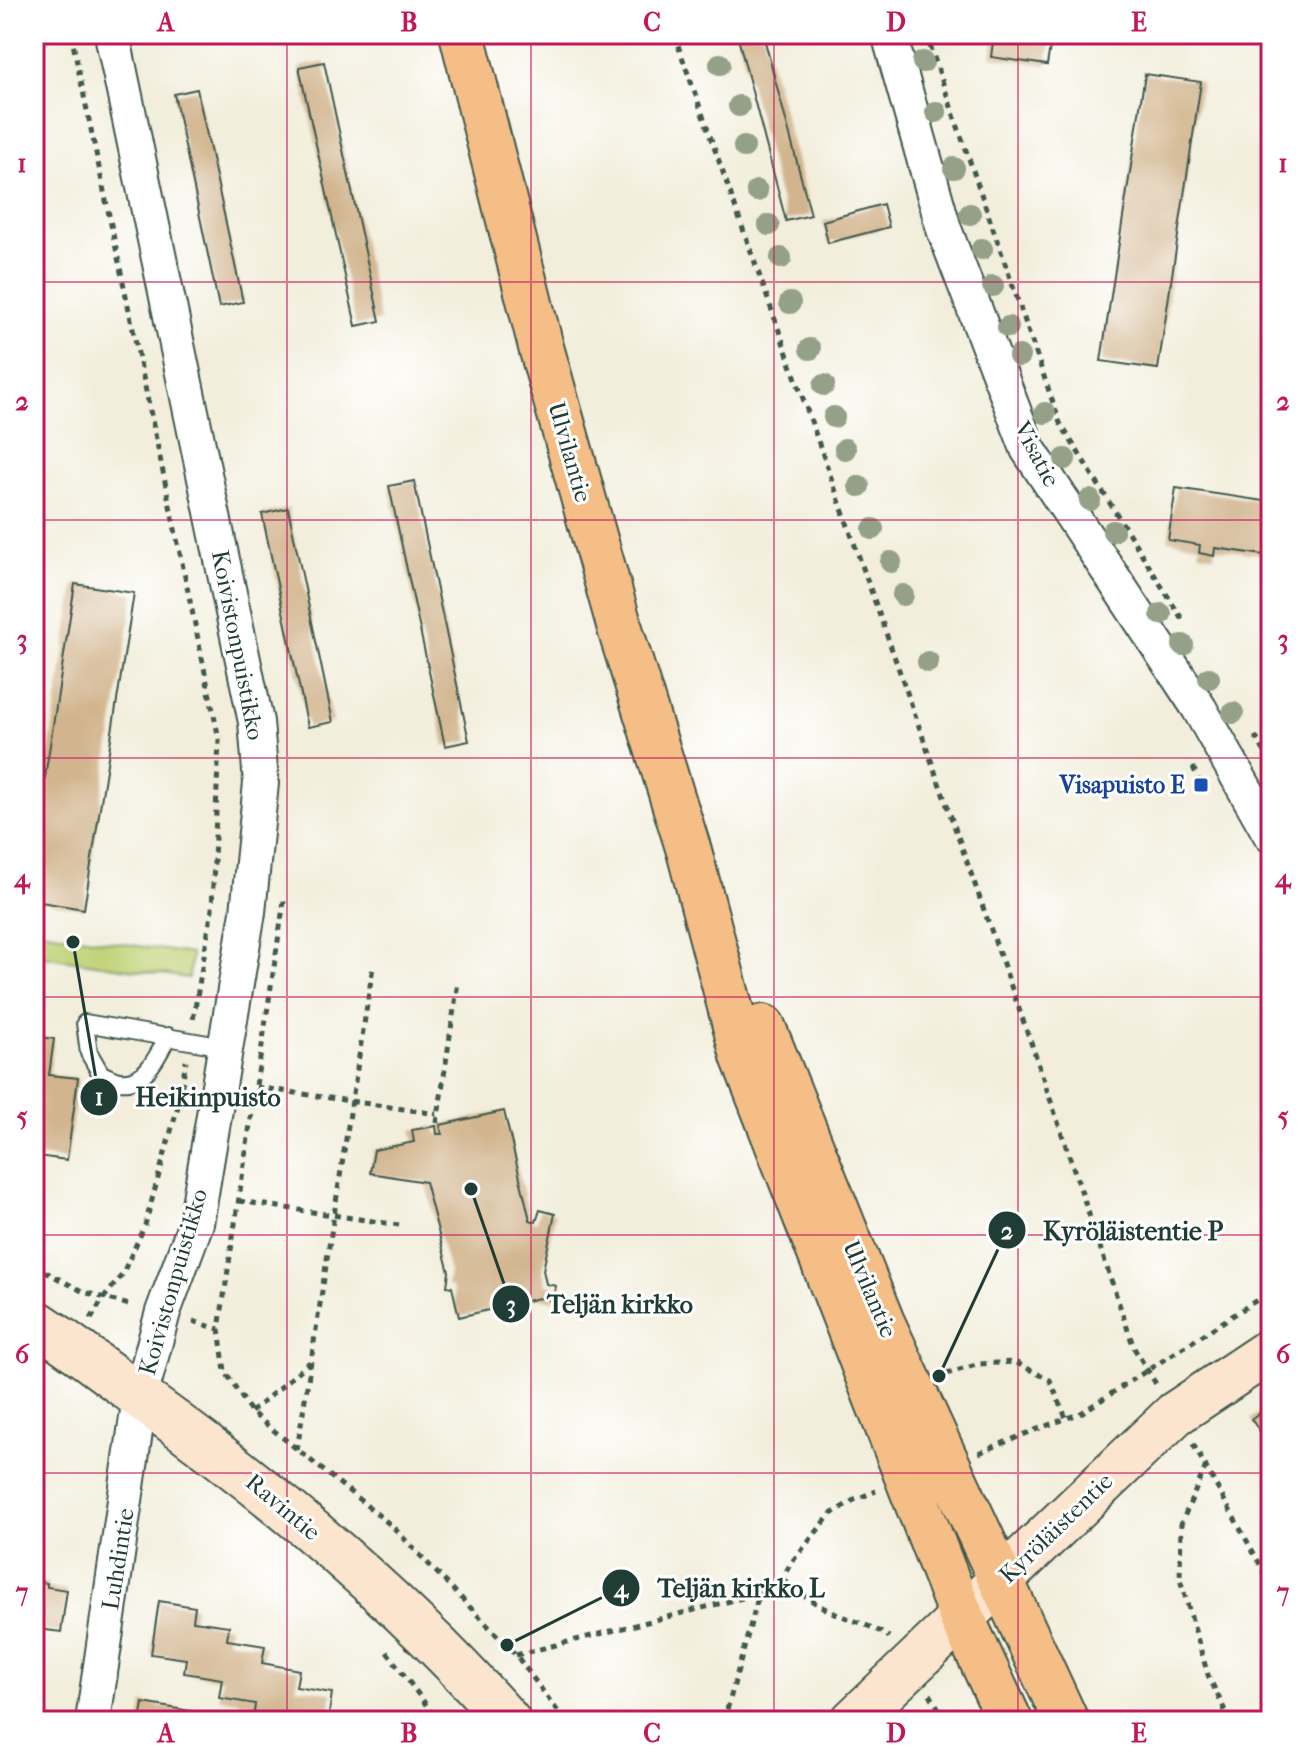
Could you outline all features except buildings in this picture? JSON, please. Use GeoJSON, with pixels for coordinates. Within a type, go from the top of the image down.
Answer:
{"type":"FeatureCollection","features":[{"type":"Feature","properties":{"kind":"main road","name":"Ulvilantie"},"geometry":{"type":"LineString","coordinates":[[464,39],[541,347],[621,632],[689,851],[743,1056],[962,1618],[1010,1721]]}},
{"type":"Feature","properties":{"kind":"main road","name":"Ulvilantie"},"geometry":{"type":"LineString","coordinates":[[689,851],[882,1322],[1066,1721]]}},
{"type":"Feature","properties":{"kind":"main road","name":"Ravintie"},"geometry":{"type":"LineString","coordinates":[[34,1321],[223,1457],[292,1512],[434,1642],[508,1721]]}},
{"type":"Feature","properties":{"kind":"main road","name":"Kyröläistentie"},"geometry":{"type":"LineString","coordinates":[[853,1721],[1175,1414],[1271,1350]]}},
{"type":"Feature","properties":{"kind":"street","name":"Koivistonpuistikko"},"geometry":{"type":"LineString","coordinates":[[112,34],[256,722],[261,783],[248,912],[196,1223],[163,1312],[140,1397]]}},
{"type":"Feature","properties":{"kind":"street","name":"Visatie"},"geometry":{"type":"LineString","coordinates":[[889,34],[944,229],[1028,449],[1199,708],[1271,835]]}},
{"type":"Feature","properties":{"kind":"street","name":"Luhdintie"},"geometry":{"type":"LineString","coordinates":[[93,1721],[140,1397]]}},
{"type":"Feature","properties":{"kind":"lane"},"geometry":{"type":"LineString","coordinates":[[168,1036],[153,1064],[137,1079],[121,1081],[101,1074],[89,1053],[85,1023],[168,1036],[225,1047]]}},
{"type":"Feature","properties":{"kind":"path"},"geometry":{"type":"LineString","coordinates":[[71,34],[219,739],[212,909],[178,1106],[145,1225],[122,1275],[103,1299],[74,1347]]}},
{"type":"Feature","properties":{"kind":"path"},"geometry":{"type":"LineString","coordinates":[[674,34],[1031,1042],[1134,1348],[1207,1465],[1271,1584]]}},
{"type":"Feature","properties":{"kind":"path"},"geometry":{"type":"LineString","coordinates":[[926,34],[1060,423],[1183,620]]}},
{"type":"Feature","properties":{"kind":"path"},"geometry":{"type":"LineString","coordinates":[[1247,724],[1271,762]]}},
{"type":"Feature","properties":{"kind":"path"},"geometry":{"type":"LineString","coordinates":[[285,889],[219,1329],[225,1371],[251,1412],[392,1526],[516,1655],[565,1721]]}},
{"type":"Feature","properties":{"kind":"path"},"geometry":{"type":"LineString","coordinates":[[297,1450],[373,967]]}},
{"type":"Feature","properties":{"kind":"path"},"geometry":{"type":"LineString","coordinates":[[437,1123],[458,982]]}},
{"type":"Feature","properties":{"kind":"path"},"geometry":{"type":"LineString","coordinates":[[256,1087],[437,1114]]}},
{"type":"Feature","properties":{"kind":"path"},"geometry":{"type":"LineString","coordinates":[[239,1201],[399,1225]]}},
{"type":"Feature","properties":{"kind":"path"},"geometry":{"type":"LineString","coordinates":[[34,1266],[103,1299],[163,1312],[219,1329]]}},
{"type":"Feature","properties":{"kind":"path"},"geometry":{"type":"LineString","coordinates":[[978,1454],[1081,1413],[1271,1291]]}},
{"type":"Feature","properties":{"kind":"path"},"geometry":{"type":"LineString","coordinates":[[251,1412],[311,1361]]}},
{"type":"Feature","properties":{"kind":"path"},"geometry":{"type":"LineString","coordinates":[[939,1376],[979,1364],[1015,1362],[1050,1380],[1066,1418]]}},
{"type":"Feature","properties":{"kind":"path"},"geometry":{"type":"LineString","coordinates":[[1207,1465],[1181,1524],[1180,1579],[1208,1675],[1230,1721]]}},
{"type":"Feature","properties":{"kind":"path"},"geometry":{"type":"LineString","coordinates":[[516,1655],[759,1594],[782,1579],[831,1514],[881,1489]]}},
{"type":"Feature","properties":{"kind":"path"},"geometry":{"type":"LineString","coordinates":[[782,1579],[819,1605],[892,1639],[913,1665],[946,1721]]}},
{"type":"Feature","properties":{"kind":"path"},"geometry":{"type":"LineString","coordinates":[[724,1721],[759,1594]]}},
{"type":"Feature","properties":{"kind":"path"},"geometry":{"type":"LineString","coordinates":[[384,1646],[438,1721]]}},
{"type":"Feature","properties":{"kind":"green space"},"geometry":{"type":"Polygon","coordinates":[[[34,930],[191,954],[189,978],[34,955],[34,930]]]}},
{"type":"Feature","properties":{"kind":"place","name":"Visapuisto E"},"geometry":{"type":"Point","coordinates":[1201,785]}},
{"type":"Feature","properties":{"kind":"place","name":"Heikinpuisto"},"geometry":{"type":"Point","coordinates":[73,942]}},
{"type":"Feature","properties":{"kind":"place","name":"Teljän kirkko"},"geometry":{"type":"Point","coordinates":[471,1189]}},
{"type":"Feature","properties":{"kind":"place","name":"Kyröläistentie P"},"geometry":{"type":"Point","coordinates":[939,1376]}},
{"type":"Feature","properties":{"kind":"place","name":"Teljän kirkko L"},"geometry":{"type":"Point","coordinates":[507,1645]}}]}
